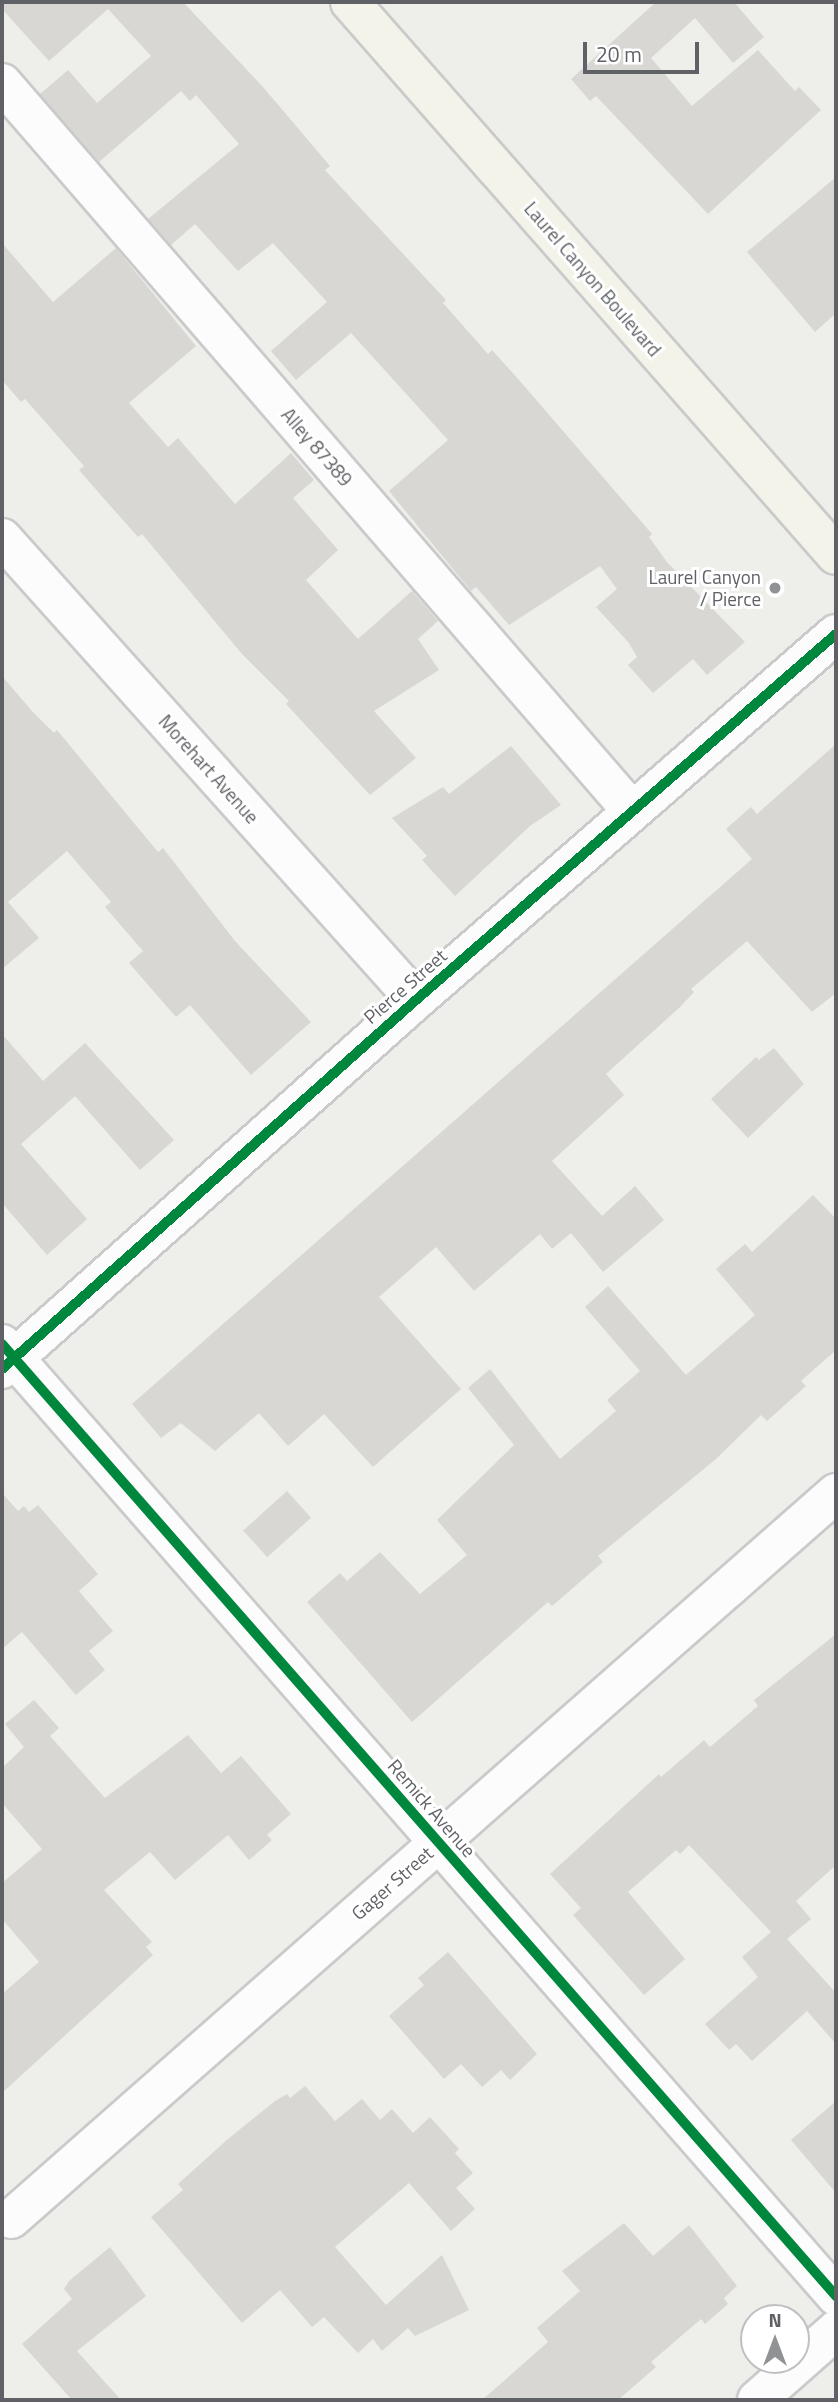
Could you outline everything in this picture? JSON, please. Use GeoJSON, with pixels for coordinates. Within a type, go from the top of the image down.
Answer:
{"type":"FeatureCollection","features":[{"type":"Feature","properties":{"kind":"main road","name":"Laurel Canyon Boulevard"},"geometry":{"type":"LineString","coordinates":[[349,2],[836,555]]}},
{"type":"Feature","properties":{"kind":"street","name":"Alley 87389"},"geometry":{"type":"LineString","coordinates":[[2,83],[632,811]]}},
{"type":"Feature","properties":{"kind":"street","name":"Morehart Avenue"},"geometry":{"type":"LineString","coordinates":[[2,538],[415,1000]]}},
{"type":"Feature","properties":{"kind":"street","name":"Pierce Street"},"geometry":{"type":"LineString","coordinates":[[6,1357],[836,634]]}},
{"type":"Feature","properties":{"kind":"street","name":"Remick Avenue"},"geometry":{"type":"LineString","coordinates":[[6,1357],[439,1842],[836,2296]]}},
{"type":"Feature","properties":{"kind":"street","name":"Gager Street"},"geometry":{"type":"LineString","coordinates":[[11,2219],[836,1493]]}},
{"type":"Feature","properties":{"kind":"street"},"geometry":{"type":"LineString","coordinates":[[757,2400],[836,2330]]}},
{"type":"Feature","properties":{"kind":"building"},"geometry":{"type":"Polygon","coordinates":[[[2,2],[183,2],[263,87],[330,166],[325,170],[446,300],[443,303],[488,354],[492,350],[519,380],[652,534],[649,537],[667,562],[745,642],[707,675],[693,659],[653,693],[628,665],[637,657],[629,643],[596,607],[617,589],[600,566],[509,625],[476,587],[471,591],[389,491],[448,440],[351,333],[296,380],[271,351],[327,302],[273,243],[238,271],[195,224],[171,245],[148,219],[239,144],[196,95],[190,101],[181,91],[99,162],[40,94],[68,70],[97,103],[151,56],[108,9],[49,61],[2,9],[2,2]]]}},
{"type":"Feature","properties":{"kind":"building"},"geometry":{"type":"Polygon","coordinates":[[[656,2],[734,2],[764,37],[733,63],[695,18],[651,58],[692,106],[758,50],[795,91],[799,87],[821,110],[708,214],[596,96],[590,101],[571,79],[656,2]]]}},
{"type":"Feature","properties":{"kind":"building"},"geometry":{"type":"Polygon","coordinates":[[[836,177],[836,313],[815,332],[747,252],[836,177]]]}},
{"type":"Feature","properties":{"kind":"building"},"geometry":{"type":"Polygon","coordinates":[[[2,243],[53,302],[116,248],[196,346],[129,403],[168,447],[178,438],[235,504],[291,453],[314,480],[293,498],[338,550],[306,580],[358,639],[412,591],[438,621],[418,639],[439,670],[374,711],[416,758],[370,795],[286,704],[289,701],[242,654],[142,534],[138,537],[106,501],[79,470],[84,466],[25,399],[21,402],[2,380],[2,243]]]}},
{"type":"Feature","properties":{"kind":"building"},"geometry":{"type":"Polygon","coordinates":[[[2,676],[54,733],[57,730],[158,852],[163,848],[235,941],[311,1022],[251,1075],[190,1005],[176,1017],[129,963],[143,951],[105,907],[111,902],[67,851],[8,902],[39,938],[2,969],[2,676]]]}},
{"type":"Feature","properties":{"kind":"building"},"geometry":{"type":"Polygon","coordinates":[[[836,744],[836,993],[812,1012],[747,941],[691,989],[694,992],[680,1007],[606,1074],[624,1095],[552,1161],[602,1216],[635,1186],[664,1220],[603,1272],[571,1233],[552,1249],[540,1234],[474,1291],[436,1247],[379,1297],[461,1389],[373,1467],[324,1414],[288,1446],[259,1413],[215,1451],[181,1423],[161,1438],[132,1404],[752,859],[726,829],[751,807],[757,814],[836,744]]]}},
{"type":"Feature","properties":{"kind":"building"},"geometry":{"type":"Polygon","coordinates":[[[511,746],[561,805],[530,826],[455,896],[422,860],[427,856],[392,818],[443,787],[449,794],[511,746]]]}},
{"type":"Feature","properties":{"kind":"building"},"geometry":{"type":"Polygon","coordinates":[[[2,1034],[43,1081],[85,1043],[174,1140],[140,1170],[75,1096],[21,1144],[87,1219],[47,1255],[2,1203],[2,1034]]]}},
{"type":"Feature","properties":{"kind":"building"},"geometry":{"type":"Polygon","coordinates":[[[774,1048],[804,1084],[748,1138],[711,1099],[756,1057],[759,1060],[774,1048]]]}},
{"type":"Feature","properties":{"kind":"building"},"geometry":{"type":"Polygon","coordinates":[[[813,1195],[836,1219],[836,1350],[801,1381],[806,1386],[767,1421],[761,1415],[716,1459],[598,1556],[603,1562],[552,1606],[548,1602],[412,1722],[307,1602],[340,1573],[347,1581],[380,1552],[420,1594],[467,1555],[437,1520],[514,1445],[468,1388],[490,1369],[560,1459],[616,1411],[607,1400],[640,1371],[585,1307],[608,1286],[686,1375],[755,1315],[716,1269],[745,1244],[752,1252],[813,1195]]]}},
{"type":"Feature","properties":{"kind":"building"},"geometry":{"type":"Polygon","coordinates":[[[287,1491],[311,1518],[267,1557],[243,1530],[287,1491]]]}},
{"type":"Feature","properties":{"kind":"building"},"geometry":{"type":"Polygon","coordinates":[[[2,1493],[18,1511],[24,1506],[29,1512],[38,1505],[98,1574],[79,1591],[113,1631],[89,1651],[105,1670],[76,1695],[22,1632],[2,1649],[2,1493]]]}},
{"type":"Feature","properties":{"kind":"building"},"geometry":{"type":"Polygon","coordinates":[[[836,1634],[836,1865],[796,1901],[811,1919],[787,1939],[836,1993],[836,2044],[807,2011],[752,2061],[736,2044],[729,2050],[705,2024],[758,1977],[742,1957],[771,1932],[689,1845],[680,1854],[676,1850],[628,1892],[685,1959],[644,1995],[573,1915],[581,1908],[550,1874],[659,1774],[661,1777],[704,1740],[710,1747],[758,1706],[754,1700],[836,1634]]]}},
{"type":"Feature","properties":{"kind":"building"},"geometry":{"type":"Polygon","coordinates":[[[34,1700],[59,1728],[50,1736],[105,1798],[188,1735],[221,1773],[241,1756],[291,1814],[267,1835],[272,1840],[249,1860],[228,1835],[175,1880],[150,1852],[104,1890],[152,1942],[146,1947],[153,1955],[2,2093],[2,1994],[39,1962],[2,1919],[2,1883],[42,1849],[2,1803],[2,1768],[24,1747],[5,1724],[34,1700]]]}},
{"type":"Feature","properties":{"kind":"building"},"geometry":{"type":"Polygon","coordinates":[[[448,1952],[537,2054],[510,2080],[501,2070],[482,2087],[461,2064],[444,2079],[389,2016],[424,1985],[418,1978],[448,1952]]]}},
{"type":"Feature","properties":{"kind":"building"},"geometry":{"type":"Polygon","coordinates":[[[305,2086],[335,2121],[362,2099],[380,2120],[392,2109],[413,2133],[430,2117],[459,2149],[455,2153],[473,2173],[456,2188],[475,2209],[451,2231],[409,2183],[335,2247],[386,2305],[442,2255],[469,2310],[415,2336],[408,2328],[382,2351],[373,2339],[358,2353],[324,2317],[312,2327],[280,2290],[242,2323],[151,2217],[183,2190],[178,2184],[228,2139],[275,2101],[287,2094],[290,2098],[305,2086]]]}},
{"type":"Feature","properties":{"kind":"building"},"geometry":{"type":"Polygon","coordinates":[[[836,2101],[836,2193],[791,2140],[836,2101]]]}},
{"type":"Feature","properties":{"kind":"building"},"geometry":{"type":"Polygon","coordinates":[[[624,2223],[653,2256],[689,2225],[737,2286],[724,2298],[728,2304],[705,2324],[701,2319],[651,2362],[656,2367],[618,2400],[482,2400],[548,2342],[537,2328],[580,2291],[562,2271],[624,2223]]]}},
{"type":"Feature","properties":{"kind":"building"},"geometry":{"type":"Polygon","coordinates":[[[110,2247],[146,2296],[77,2351],[121,2400],[72,2400],[22,2344],[72,2299],[64,2289],[69,2281],[110,2247]]]}},
{"type":"Feature","properties":{"kind":"cycle path"},"geometry":{"type":"LineString","coordinates":[[2,1369],[416,1000],[836,634]]}},
{"type":"Feature","properties":{"kind":"cycle path"},"geometry":{"type":"LineString","coordinates":[[2,1344],[836,2296]]}},
{"type":"Feature","properties":{"kind":"place","name":"Laurel Canyon / Pierce"},"geometry":{"type":"Point","coordinates":[775,588]}}]}
